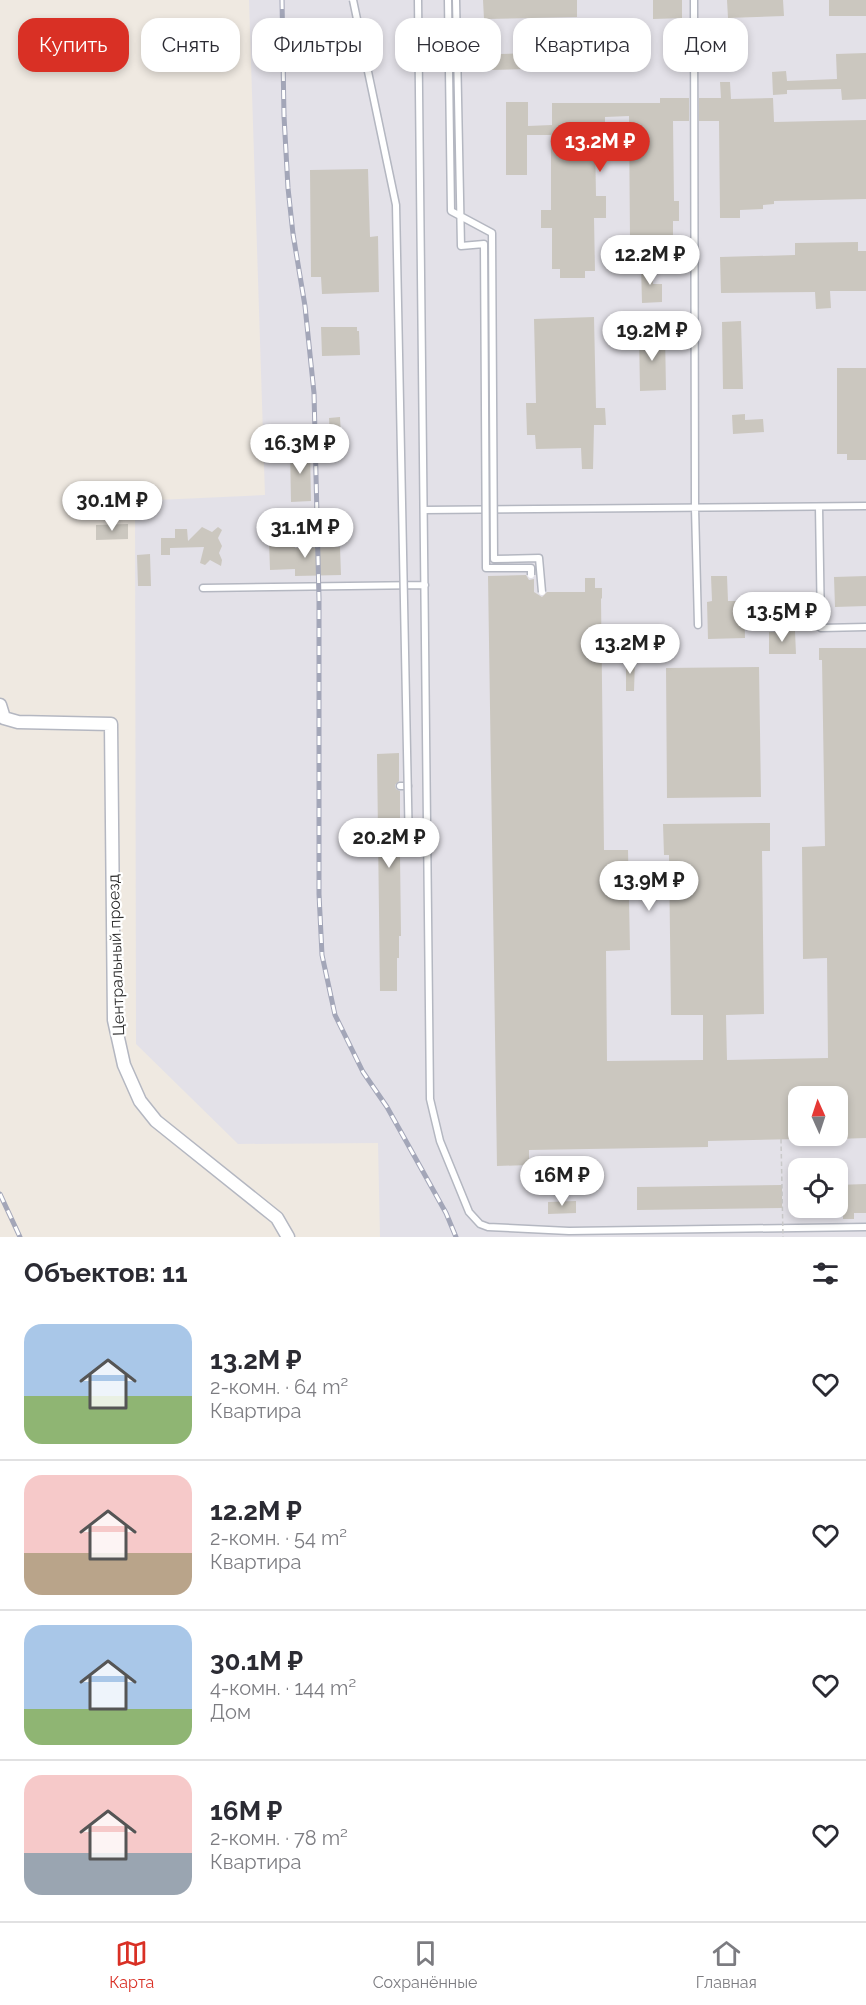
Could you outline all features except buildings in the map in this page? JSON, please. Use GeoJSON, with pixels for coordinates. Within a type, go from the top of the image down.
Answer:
{"type":"FeatureCollection","features":[{"type":"Feature","properties":{"kind":"street","name":"Центральный проезд"},"geometry":{"type":"LineString","coordinates":[[0,705],[4,718],[18,722],[111,723],[114,1020],[124,1065],[140,1101],[156,1121],[277,1218],[288,1237]]}},
{"type":"Feature","properties":{"kind":"lane"},"geometry":{"type":"LineString","coordinates":[[353,0],[396,205],[409,850],[400,850]]}},
{"type":"Feature","properties":{"kind":"lane"},"geometry":{"type":"LineString","coordinates":[[418,0],[430,1099],[440,1141],[470,1212],[480,1224],[503,1229],[658,1233],[866,1227]]}},
{"type":"Feature","properties":{"kind":"lane"},"geometry":{"type":"LineString","coordinates":[[448,0],[452,211],[492,233],[494,559],[540,558],[542,592]]}},
{"type":"Feature","properties":{"kind":"lane"},"geometry":{"type":"LineString","coordinates":[[456,0],[461,246],[484,244],[486,568],[531,568],[531,575]]}},
{"type":"Feature","properties":{"kind":"lane"},"geometry":{"type":"LineString","coordinates":[[694,0],[695,508],[698,625]]}},
{"type":"Feature","properties":{"kind":"lane"},"geometry":{"type":"LineString","coordinates":[[424,510],[866,506]]}},
{"type":"Feature","properties":{"kind":"lane"},"geometry":{"type":"LineString","coordinates":[[819,507],[818,562],[821,628],[866,627]]}},
{"type":"Feature","properties":{"kind":"lane"},"geometry":{"type":"LineString","coordinates":[[203,588],[425,585]]}},
{"type":"Feature","properties":{"kind":"lane"},"geometry":{"type":"LineString","coordinates":[[399,786],[408,786]]}},
{"type":"Feature","properties":{"kind":"path"},"geometry":{"type":"LineString","coordinates":[[781,1139],[783,1237]]}},
{"type":"Feature","properties":{"kind":"shaded area"},"geometry":{"type":"Polygon","coordinates":[[[249,0],[866,0],[866,1237],[380,1237],[378,1143],[238,1144],[136,1044],[135,501],[265,495],[249,0]]]}},
{"type":"Feature","properties":{"kind":"railway"},"geometry":{"type":"LineString","coordinates":[[282,0],[288,188],[305,306],[314,393],[319,599],[319,894],[322,955],[335,1015],[363,1072],[387,1107],[446,1213],[456,1237]]}},
{"type":"Feature","properties":{"kind":"railway"},"geometry":{"type":"LineString","coordinates":[[0,1194],[20,1237]]}}]}
